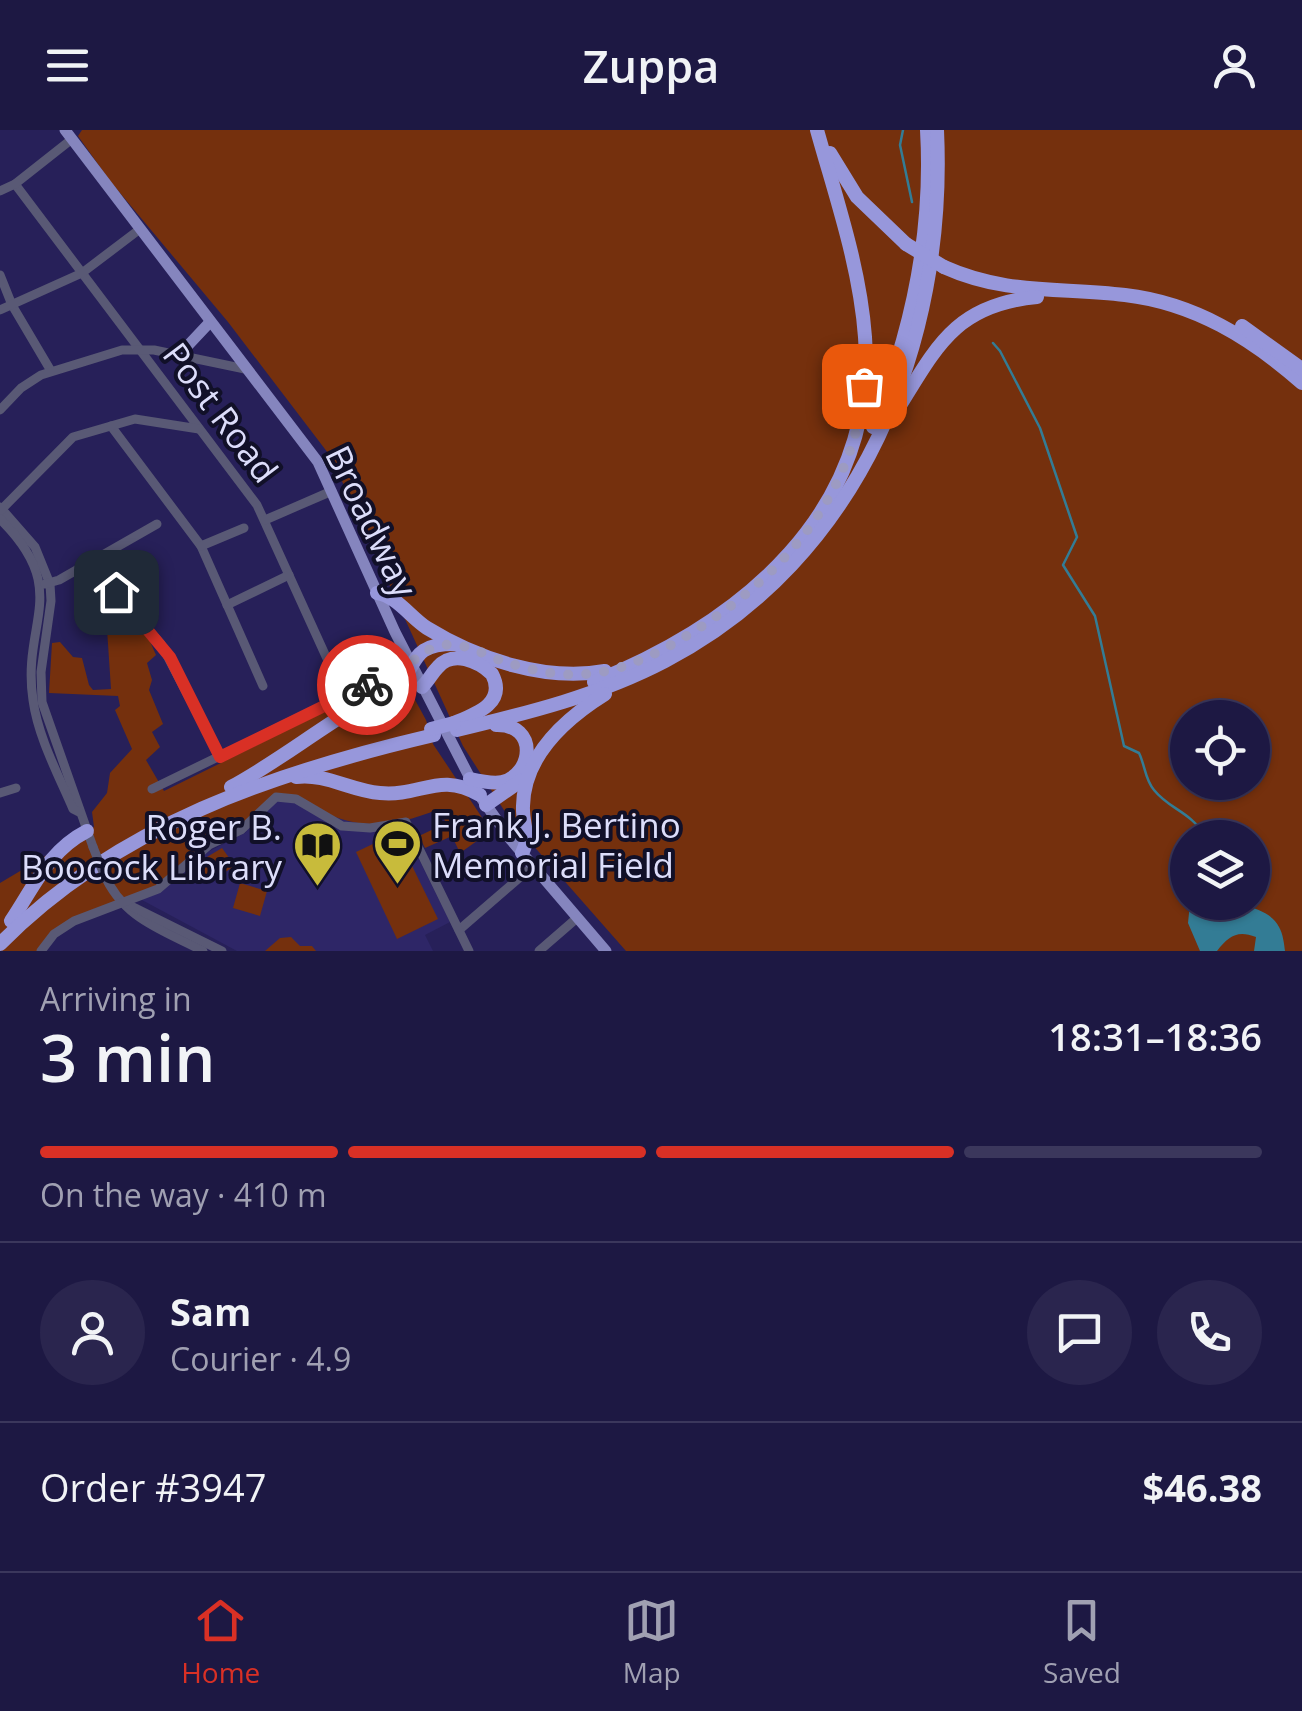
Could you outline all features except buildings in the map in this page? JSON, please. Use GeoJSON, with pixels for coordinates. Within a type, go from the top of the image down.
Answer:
{"type":"FeatureCollection","features":[{"type":"Feature","properties":{"kind":"highway"},"geometry":{"type":"LineString","coordinates":[[818,130],[852,190],[884,226],[944,264],[1004,287],[1130,296],[1184,308],[1238,334],[1302,383]]}},
{"type":"Feature","properties":{"kind":"highway"},"geometry":{"type":"LineString","coordinates":[[814,524],[837,484],[853,443],[863,394],[865,355],[854,269],[818,130]]}},
{"type":"Feature","properties":{"kind":"highway"},"geometry":{"type":"LineString","coordinates":[[826,130],[859,192],[906,242]]}},
{"type":"Feature","properties":{"kind":"highway"},"geometry":{"type":"LineString","coordinates":[[265,782],[316,776],[367,792],[389,794],[447,782],[483,800],[523,779],[548,741],[571,716],[736,604],[782,562],[831,505],[863,449],[904,342],[924,236],[926,130]]}},
{"type":"Feature","properties":{"kind":"highway"},"geometry":{"type":"LineString","coordinates":[[869,455],[903,376],[924,302],[936,207],[936,130]]}},
{"type":"Feature","properties":{"kind":"highway"},"geometry":{"type":"LineString","coordinates":[[944,264],[1009,282],[1122,288],[1178,299],[1239,324],[1302,369]]}},
{"type":"Feature","properties":{"kind":"highway"},"geometry":{"type":"LineString","coordinates":[[230,787],[310,759],[460,726],[566,692],[644,665],[718,629],[779,581],[825,528],[930,356],[957,325],[998,303],[1078,293]]}},
{"type":"Feature","properties":{"kind":"highway"},"geometry":{"type":"LineString","coordinates":[[377,593],[388,596],[425,626],[505,662],[560,674],[644,665]]}},
{"type":"Feature","properties":{"kind":"highway"},"geometry":{"type":"LineString","coordinates":[[6,927],[69,875],[123,840],[280,760],[345,714],[390,692],[419,654],[436,646],[465,646]]}},
{"type":"Feature","properties":{"kind":"highway"},"geometry":{"type":"LineString","coordinates":[[422,687],[438,666],[450,659],[474,662],[492,674],[497,689],[492,702],[460,726]]}},
{"type":"Feature","properties":{"kind":"highway"},"geometry":{"type":"LineString","coordinates":[[460,726],[514,726],[522,732],[527,746],[520,768],[508,780],[470,779]]}},
{"type":"Feature","properties":{"kind":"highway"},"geometry":{"type":"LineString","coordinates":[[0,944],[59,891],[128,846],[196,810],[265,782],[432,732]]}},
{"type":"Feature","properties":{"kind":"highway"},"geometry":{"type":"LineString","coordinates":[[522,853],[528,842],[523,798],[537,760]]}},
{"type":"Feature","properties":{"kind":"highway"},"geometry":{"type":"LineString","coordinates":[[6,927],[45,865],[86,830]]}},
{"type":"Feature","properties":{"kind":"main road","name":"Broadway"},"geometry":{"type":"LineString","coordinates":[[68,135],[314,457],[410,664],[470,779],[532,866],[606,951]]}},
{"type":"Feature","properties":{"kind":"main road"},"geometry":{"type":"LineString","coordinates":[[178,355],[210,322]]}},
{"type":"Feature","properties":{"kind":"street"},"geometry":{"type":"LineString","coordinates":[[0,191],[15,184],[68,135]]}},
{"type":"Feature","properties":{"kind":"street","name":"Post Road"},"geometry":{"type":"LineString","coordinates":[[15,184],[257,505],[344,696]]}},
{"type":"Feature","properties":{"kind":"street"},"geometry":{"type":"LineString","coordinates":[[0,310],[82,273],[140,229]]}},
{"type":"Feature","properties":{"kind":"street"},"geometry":{"type":"LineString","coordinates":[[0,276],[12,305],[51,371]]}},
{"type":"Feature","properties":{"kind":"street"},"geometry":{"type":"LineString","coordinates":[[0,410],[28,383],[51,371],[112,352],[139,348],[246,369]]}},
{"type":"Feature","properties":{"kind":"street"},"geometry":{"type":"LineString","coordinates":[[199,429],[139,419],[67,440],[0,511],[35,546],[51,602],[36,677],[44,714],[63,775],[80,806],[112,890],[129,912],[203,951]]}},
{"type":"Feature","properties":{"kind":"street"},"geometry":{"type":"LineString","coordinates":[[111,426],[201,546],[263,686]]}},
{"type":"Feature","properties":{"kind":"street"},"geometry":{"type":"LineString","coordinates":[[264,520],[332,492]]}},
{"type":"Feature","properties":{"kind":"street"},"geometry":{"type":"LineString","coordinates":[[45,584],[157,524]]}},
{"type":"Feature","properties":{"kind":"street"},"geometry":{"type":"LineString","coordinates":[[201,546],[244,528]]}},
{"type":"Feature","properties":{"kind":"street"},"geometry":{"type":"LineString","coordinates":[[90,563],[161,644],[220,757]]}},
{"type":"Feature","properties":{"kind":"street"},"geometry":{"type":"LineString","coordinates":[[227,605],[289,575]]}},
{"type":"Feature","properties":{"kind":"street"},"geometry":{"type":"LineString","coordinates":[[152,789],[410,664]]}},
{"type":"Feature","properties":{"kind":"street"},"geometry":{"type":"LineString","coordinates":[[277,716],[282,727]]}},
{"type":"Feature","properties":{"kind":"street"},"geometry":{"type":"LineString","coordinates":[[0,793],[16,788]]}},
{"type":"Feature","properties":{"kind":"street"},"geometry":{"type":"LineString","coordinates":[[41,951],[66,926],[158,889],[209,845],[241,830],[276,796],[296,799],[342,826],[370,828],[406,822],[469,951]]}},
{"type":"Feature","properties":{"kind":"street"},"geometry":{"type":"LineString","coordinates":[[460,930],[532,866]]}},
{"type":"Feature","properties":{"kind":"street"},"geometry":{"type":"LineString","coordinates":[[122,902],[222,951]]}},
{"type":"Feature","properties":{"kind":"street"},"geometry":{"type":"LineString","coordinates":[[539,951],[577,918]]}},
{"type":"Feature","properties":{"kind":"shaded area"},"geometry":{"type":"Polygon","coordinates":[[[82,130],[1302,130],[1302,951],[626,951],[509,818],[463,746],[331,457],[228,322],[110,181],[78,136],[82,130]]]}},
{"type":"Feature","properties":{"kind":"shaded area"},"geometry":{"type":"Polygon","coordinates":[[[93,601],[110,622],[129,614],[148,637],[156,655],[147,663],[152,680],[149,690],[163,724],[152,732],[160,747],[146,760],[164,791],[401,674],[426,720],[433,744],[491,831],[460,853],[452,836],[425,848],[419,836],[446,823],[439,809],[394,823],[358,823],[280,793],[245,824],[163,883],[68,920],[39,951],[0,951],[0,883],[94,827],[92,812],[107,793],[110,773],[132,749],[115,710],[120,706],[118,696],[49,693],[52,643],[60,642],[73,657],[82,658],[93,690],[111,689],[107,629],[82,626],[93,601]]]}},
{"type":"Feature","properties":{"kind":"shaded area"},"geometry":{"type":"Polygon","coordinates":[[[276,799],[402,825],[450,922],[425,935],[433,951],[237,951],[142,900],[196,858],[245,833],[276,799]]]}},
{"type":"Feature","properties":{"kind":"shaded area","name":"Frank J. Bertino Memorial Field"},"geometry":{"type":"Polygon","coordinates":[[[396,833],[438,919],[397,939],[356,852],[396,833]]]}},
{"type":"Feature","properties":{"kind":"shaded area"},"geometry":{"type":"Polygon","coordinates":[[[222,848],[235,866],[209,882],[197,863],[222,848]]]}},
{"type":"Feature","properties":{"kind":"shaded area"},"geometry":{"type":"Polygon","coordinates":[[[240,883],[267,891],[260,916],[233,908],[240,883]]]}},
{"type":"Feature","properties":{"kind":"shaded area"},"geometry":{"type":"Polygon","coordinates":[[[291,937],[300,946],[312,946],[316,951],[265,951],[280,938],[291,937]]]}},
{"type":"Feature","properties":{"kind":"water"},"geometry":{"type":"Polygon","coordinates":[[[1270,917],[1279,927],[1285,951],[1254,951],[1256,937],[1238,934],[1217,951],[1200,951],[1188,923],[1270,920],[1270,917]]]}},
{"type":"Feature","properties":{"kind":"waterway"},"geometry":{"type":"LineString","coordinates":[[903,130],[900,145],[912,202]]}},
{"type":"Feature","properties":{"kind":"waterway"},"geometry":{"type":"LineString","coordinates":[[993,343],[1040,428],[1077,537],[1063,565],[1095,616],[1124,746],[1139,753],[1154,790],[1190,820]]}},
{"type":"Feature","properties":{"kind":"way so far"},"geometry":{"type":"LineString","coordinates":[[367,685],[444,644],[465,646],[538,671],[586,674],[644,659],[690,634],[752,590],[798,545],[818,518],[848,459],[864,386]]}},
{"type":"Feature","properties":{"kind":"place","name":"Frank J. Bertino Memorial Field"},"geometry":{"type":"Point","coordinates":[397,886]}},
{"type":"Feature","properties":{"kind":"place","name":"Roger B. Boocock Library"},"geometry":{"type":"Point","coordinates":[317,888]}},
{"type":"Feature","properties":{"kind":"route"},"geometry":{"type":"LineString","coordinates":[[116,592],[170,657],[220,757],[367,685]]}}]}
